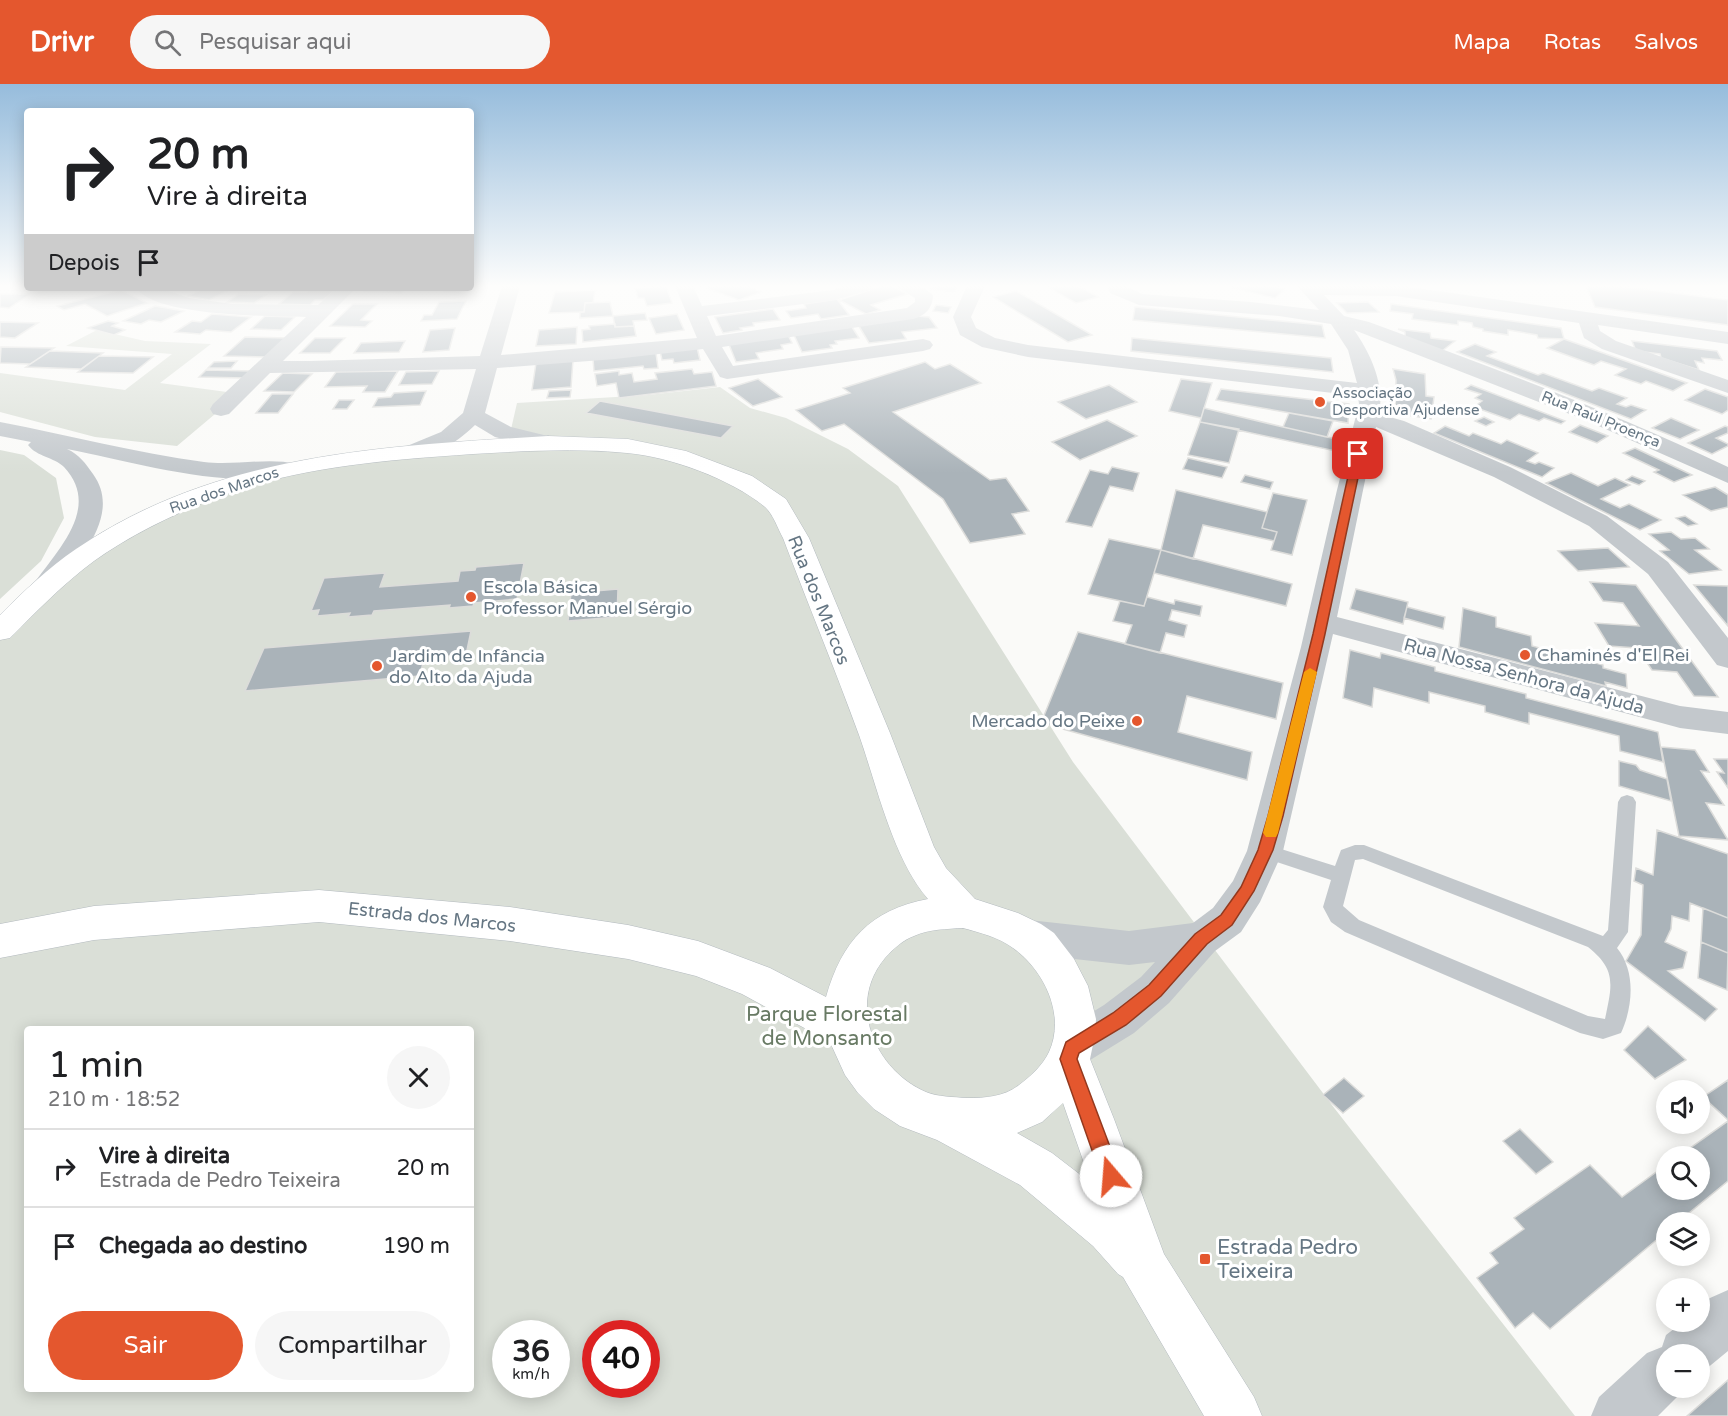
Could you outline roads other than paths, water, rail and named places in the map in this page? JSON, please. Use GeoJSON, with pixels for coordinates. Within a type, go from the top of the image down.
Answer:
{"type":"FeatureCollection","features":[{"type":"Feature","properties":{"kind":"street"},"geometry":{"type":"LineString","coordinates":[[221,409],[286,348]]}},
{"type":"Feature","properties":{"kind":"street"},"geometry":{"type":"LineString","coordinates":[[473,415],[492,348]]}},
{"type":"Feature","properties":{"kind":"street"},"geometry":{"type":"LineString","coordinates":[[266,367],[346,368],[616,353],[657,348]]}},
{"type":"Feature","properties":{"kind":"street"},"geometry":{"type":"LineString","coordinates":[[712,348],[727,374],[902,348]]}},
{"type":"Feature","properties":{"kind":"street"},"geometry":{"type":"LineString","coordinates":[[1014,348],[1370,391]]}},
{"type":"Feature","properties":{"kind":"street"},"geometry":{"type":"LineString","coordinates":[[1070,1053],[1119,1019],[1155,990],[1201,939],[1227,920],[1247,891],[1265,850],[1322,622],[1348,490],[1367,418],[1370,391],[1357,348]]}},
{"type":"Feature","properties":{"kind":"street","name":"Rua Raúl Proença"},"geometry":{"type":"LineString","coordinates":[[1420,348],[1551,398],[1672,448],[1728,476]]}},
{"type":"Feature","properties":{"kind":"street"},"geometry":{"type":"LineString","coordinates":[[1618,348],[1728,387]]}},
{"type":"Feature","properties":{"kind":"street","name":"Rua dos Marcos"},"geometry":{"type":"LineString","coordinates":[[415,451],[449,437],[473,415],[503,432],[549,443]]}},
{"type":"Feature","properties":{"kind":"street"},"geometry":{"type":"LineString","coordinates":[[1367,418],[1396,426],[1502,472],[1598,521],[1658,568],[1728,658]]}},
{"type":"Feature","properties":{"kind":"street"},"geometry":{"type":"LineString","coordinates":[[8,432],[205,470],[288,469]]}},
{"type":"Feature","properties":{"kind":"street"},"geometry":{"type":"LineString","coordinates":[[8,432],[71,460],[90,487],[90,518],[78,542],[47,585]]}},
{"type":"Feature","properties":{"kind":"street","name":"Rua dos Marcos"},"geometry":{"type":"LineString","coordinates":[[0,632],[47,585],[85,555],[163,510],[233,484],[288,469],[344,459],[415,451],[549,443],[628,446],[678,456],[743,481],[777,504],[796,538],[874,733],[917,851],[933,879],[963,912]]}},
{"type":"Feature","properties":{"kind":"street","name":"Rua Nossa Senhora da Ajuda"},"geometry":{"type":"LineString","coordinates":[[1322,622],[1680,717],[1728,723]]}},
{"type":"Feature","properties":{"kind":"street","name":"Estrada dos Marcos"},"geometry":{"type":"LineString","coordinates":[[0,941],[94,923],[319,906],[510,924],[628,942],[698,959],[756,981],[847,1029]]}},
{"type":"Feature","properties":{"kind":"street"},"geometry":{"type":"LineString","coordinates":[[946,1120],[986,1121],[1022,1110],[1050,1088],[1070,1053],[1075,1017],[1068,986],[1052,959],[1029,937],[998,920],[963,912],[931,914],[900,924],[874,941],[855,966],[846,996],[847,1029],[859,1060],[881,1088],[911,1109],[946,1120],[1036,1169],[1110,1229],[1144,1268],[1235,1416]]}},
{"type":"Feature","properties":{"kind":"street"},"geometry":{"type":"LineString","coordinates":[[1029,937],[1129,948],[1201,939]]}},
{"type":"Feature","properties":{"kind":"street"},"geometry":{"type":"LineString","coordinates":[[1070,1053],[1144,1268]]}},
{"type":"Feature","properties":{"kind":"street"},"geometry":{"type":"LineString","coordinates":[[1696,1344],[1728,1316]]}},
{"type":"Feature","properties":{"kind":"street"},"geometry":{"type":"LineString","coordinates":[[1618,1416],[1656,1381]]}},
{"type":"Feature","properties":{"kind":"lane"},"geometry":{"type":"LineString","coordinates":[[1606,948],[1618,932],[1627,802]]}},
{"type":"Feature","properties":{"kind":"lane"},"geometry":{"type":"LineString","coordinates":[[1265,850],[1340,875]]}},
{"type":"Feature","properties":{"kind":"lane"},"geometry":{"type":"LineString","coordinates":[[1364,852],[1595,941],[1606,948],[1621,971],[1622,983],[1614,1026],[1603,1029],[1587,1026],[1352,926],[1338,916],[1333,907],[1347,855],[1364,852]]}},
{"type":"Feature","properties":{"kind":"place","name":"Associação Desportiva Ajudense"},"geometry":{"type":"Point","coordinates":[1320,402]}},
{"type":"Feature","properties":{"kind":"place","name":"Escola Básica Professor Manuel Sérgio"},"geometry":{"type":"Point","coordinates":[471,597]}},
{"type":"Feature","properties":{"kind":"place","name":"Chaminés d'El Rei"},"geometry":{"type":"Point","coordinates":[1525,655]}},
{"type":"Feature","properties":{"kind":"place","name":"Jardim de Infância do Alto da Ajuda"},"geometry":{"type":"Point","coordinates":[377,666]}},
{"type":"Feature","properties":{"kind":"place","name":"Mercado do Peixe"},"geometry":{"type":"Point","coordinates":[1137,721]}},
{"type":"Feature","properties":{"kind":"place","name":"Estrada Pedro Teixeira"},"geometry":{"type":"Point","coordinates":[1205,1259]}},
{"type":"Feature","properties":{"kind":"park label","name":"Parque Florestal de Monsanto"},"geometry":{"type":"Point","coordinates":[827,1026]}}]}
